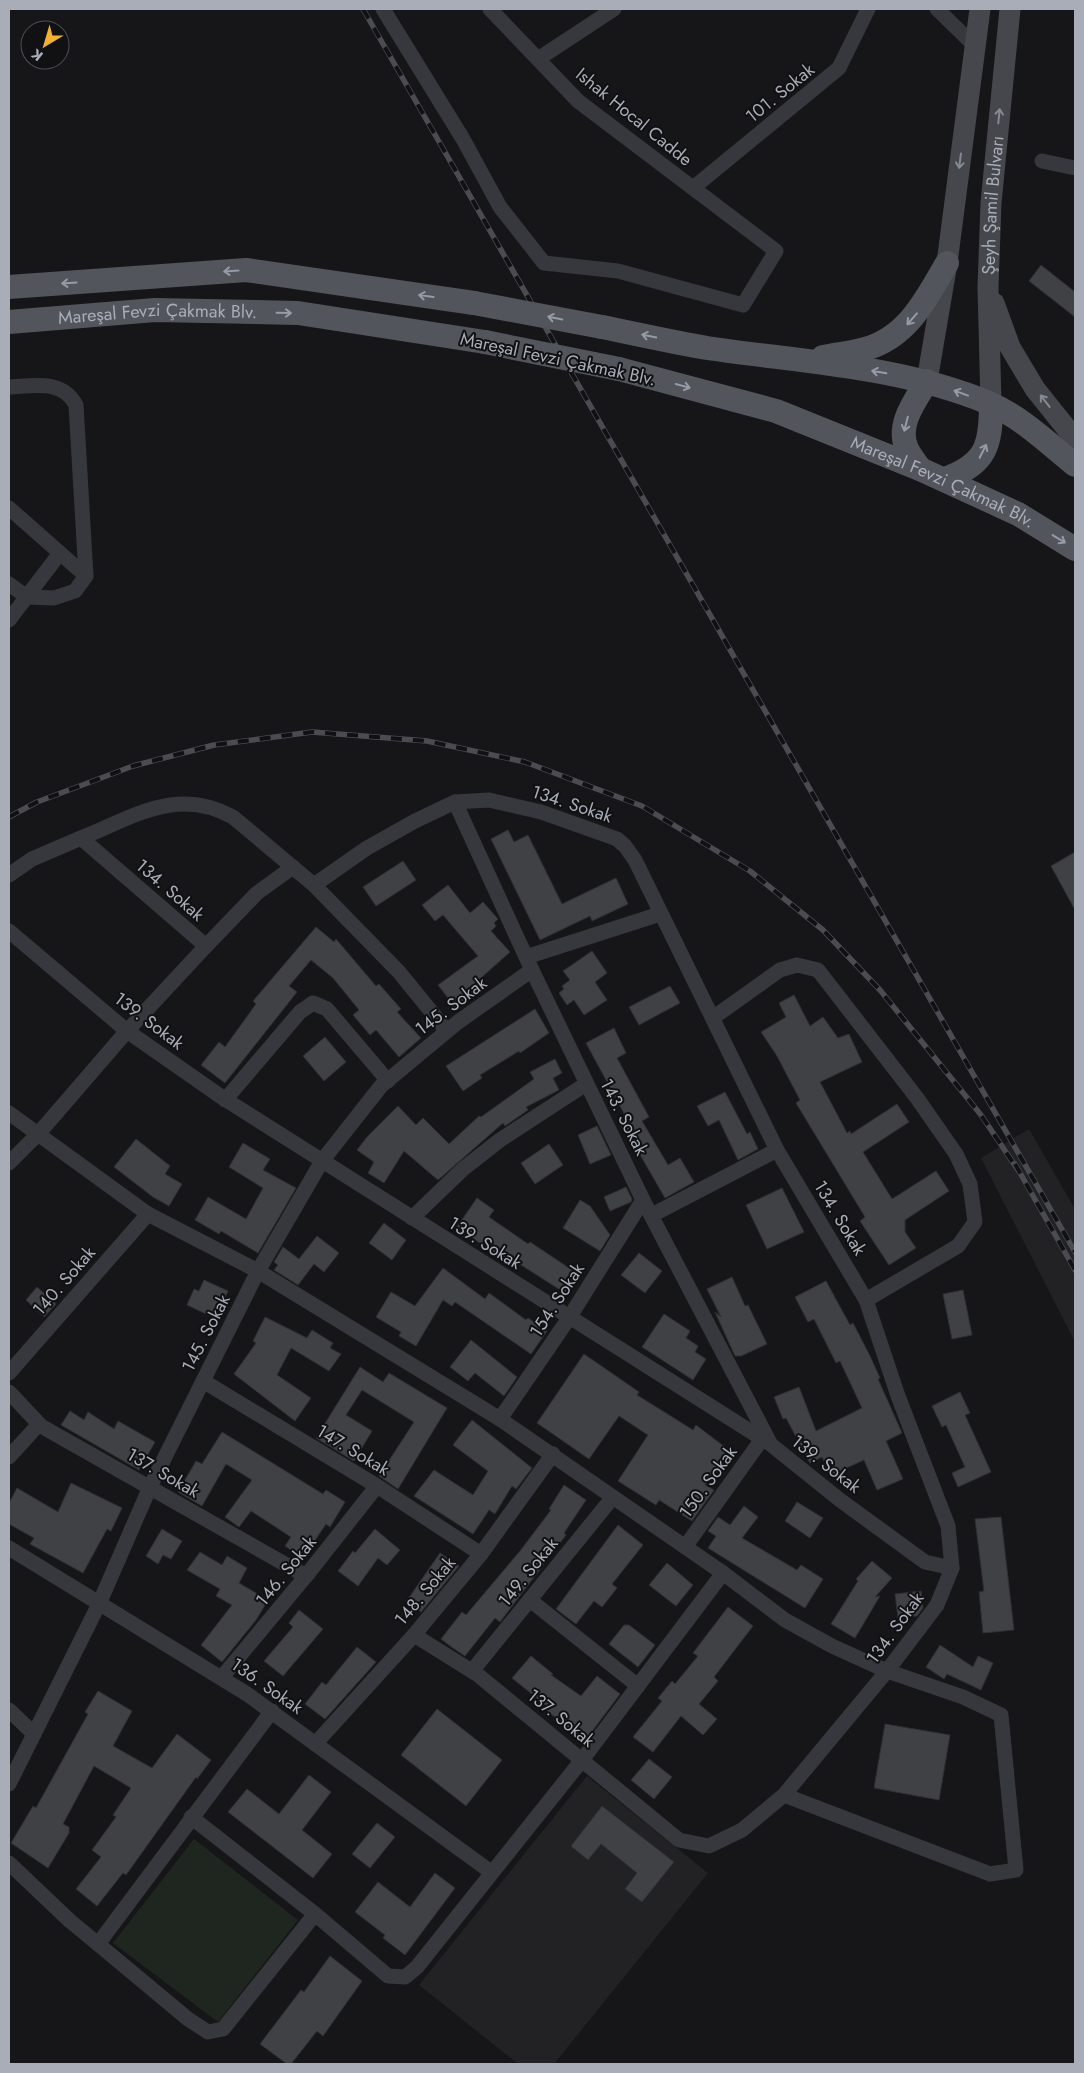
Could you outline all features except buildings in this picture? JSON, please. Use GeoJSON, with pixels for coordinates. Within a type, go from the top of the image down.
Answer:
{"type":"FeatureCollection","features":[{"type":"Feature","properties":{"kind":"main road","name":"Şeyh Şamil Bulvarı"},"geometry":{"type":"LineString","coordinates":[[927,381],[947,263],[980,9]]}},
{"type":"Feature","properties":{"kind":"main road","name":"Şeyh Şamil Bulvarı"},"geometry":{"type":"LineString","coordinates":[[991,404],[988,287],[991,203],[1010,9]]}},
{"type":"Feature","properties":{"kind":"main road"},"geometry":{"type":"LineString","coordinates":[[808,359],[865,349],[884,342],[902,330],[918,312],[947,263]]}},
{"type":"Feature","properties":{"kind":"main road","name":"Mareşal Fevzi Çakmak Blv."},"geometry":{"type":"LineString","coordinates":[[9,287],[246,270],[474,303],[706,348],[808,359],[927,381],[991,404],[1025,425],[1075,465]]}},
{"type":"Feature","properties":{"kind":"main road"},"geometry":{"type":"LineString","coordinates":[[988,287],[1010,348],[1035,389],[1075,439]]}},
{"type":"Feature","properties":{"kind":"main road","name":"Mareşal Fevzi Çakmak Blv."},"geometry":{"type":"LineString","coordinates":[[9,322],[154,310],[298,313],[485,342],[619,368],[776,412],[920,469],[1018,514],[1075,549]]}},
{"type":"Feature","properties":{"kind":"main road"},"geometry":{"type":"LineString","coordinates":[[920,469],[906,448],[903,428],[912,406],[927,381]]}},
{"type":"Feature","properties":{"kind":"main road"},"geometry":{"type":"LineString","coordinates":[[945,479],[966,472],[978,461],[987,444],[991,428],[991,404]]}},
{"type":"Feature","properties":{"kind":"street","name":"Ishak Hocal Cadde"},"geometry":{"type":"LineString","coordinates":[[384,9],[463,139],[500,207],[544,263],[618,271],[743,305],[776,251],[578,101],[490,9]]}},
{"type":"Feature","properties":{"kind":"street"},"geometry":{"type":"LineString","coordinates":[[538,59],[614,9]]}},
{"type":"Feature","properties":{"kind":"street","name":"101. Sokak"},"geometry":{"type":"LineString","coordinates":[[693,188],[840,68],[868,9]]}},
{"type":"Feature","properties":{"kind":"street"},"geometry":{"type":"LineString","coordinates":[[937,9],[975,46]]}},
{"type":"Feature","properties":{"kind":"street"},"geometry":{"type":"LineString","coordinates":[[1042,161],[1075,168]]}},
{"type":"Feature","properties":{"kind":"street"},"geometry":{"type":"LineString","coordinates":[[9,388],[54,386],[71,396],[76,405],[86,576],[75,591],[54,598],[27,597],[9,584]]}},
{"type":"Feature","properties":{"kind":"street"},"geometry":{"type":"LineString","coordinates":[[9,508],[86,576]]}},
{"type":"Feature","properties":{"kind":"street"},"geometry":{"type":"LineString","coordinates":[[9,620],[60,553]]}},
{"type":"Feature","properties":{"kind":"street","name":"134. Sokak"},"geometry":{"type":"LineString","coordinates":[[314,885],[367,848],[415,821],[455,802],[489,800],[541,812],[617,839],[625,846],[635,860],[660,914],[714,1017],[777,1150],[866,1300],[898,1396],[948,1526],[952,1568],[937,1605],[887,1671],[784,1795],[742,1830],[709,1846],[679,1840]]}},
{"type":"Feature","properties":{"kind":"street"},"geometry":{"type":"LineString","coordinates":[[9,875],[32,859],[168,804],[192,802],[219,809],[233,817],[314,885],[399,972],[447,1031]]}},
{"type":"Feature","properties":{"kind":"street","name":"143. Sokak"},"geometry":{"type":"LineString","coordinates":[[455,802],[586,1084],[766,1441]]}},
{"type":"Feature","properties":{"kind":"street","name":"134. Sokak"},"geometry":{"type":"LineString","coordinates":[[81,838],[206,946],[257,894],[293,867]]}},
{"type":"Feature","properties":{"kind":"street","name":"145. Sokak"},"geometry":{"type":"LineString","coordinates":[[9,1784],[99,1604],[150,1487],[202,1381],[258,1271],[322,1161],[388,1080],[529,963],[660,914]]}},
{"type":"Feature","properties":{"kind":"street","name":"139. Sokak"},"geometry":{"type":"LineString","coordinates":[[9,931],[127,1031],[225,1100],[766,1441],[840,1500],[925,1562],[952,1568]]}},
{"type":"Feature","properties":{"kind":"street"},"geometry":{"type":"LineString","coordinates":[[9,1163],[39,1133],[127,1031],[206,946]]}},
{"type":"Feature","properties":{"kind":"street"},"geometry":{"type":"LineString","coordinates":[[714,1017],[780,970],[797,965],[818,970],[917,1098],[956,1154],[970,1184],[975,1222],[958,1246],[866,1300]]}},
{"type":"Feature","properties":{"kind":"street"},"geometry":{"type":"LineString","coordinates":[[225,1100],[300,1012],[312,1002],[327,1009],[388,1080]]}},
{"type":"Feature","properties":{"kind":"street"},"geometry":{"type":"LineString","coordinates":[[412,1218],[463,1169],[500,1140],[586,1084]]}},
{"type":"Feature","properties":{"kind":"street"},"geometry":{"type":"LineString","coordinates":[[9,1113],[148,1214],[258,1271],[500,1419],[723,1573],[785,1620],[832,1646],[887,1671],[963,1697],[1001,1715],[1016,1870],[990,1874],[784,1795]]}},
{"type":"Feature","properties":{"kind":"street"},"geometry":{"type":"LineString","coordinates":[[652,1215],[777,1150]]}},
{"type":"Feature","properties":{"kind":"street","name":"154. Sokak"},"geometry":{"type":"LineString","coordinates":[[500,1419],[569,1318],[643,1200]]}},
{"type":"Feature","properties":{"kind":"street","name":"140. Sokak"},"geometry":{"type":"LineString","coordinates":[[9,1373],[148,1214]]}},
{"type":"Feature","properties":{"kind":"street","name":"147. Sokak"},"geometry":{"type":"LineString","coordinates":[[202,1381],[377,1486],[481,1554]]}},
{"type":"Feature","properties":{"kind":"street","name":"137. Sokak"},"geometry":{"type":"LineString","coordinates":[[9,1392],[39,1424],[306,1576]]}},
{"type":"Feature","properties":{"kind":"street"},"geometry":{"type":"LineString","coordinates":[[9,1457],[39,1424]]}},
{"type":"Feature","properties":{"kind":"street","name":"150. Sokak"},"geometry":{"type":"LineString","coordinates":[[685,1547],[766,1441]]}},
{"type":"Feature","properties":{"kind":"street","name":"148. Sokak"},"geometry":{"type":"LineString","coordinates":[[315,1744],[414,1635],[481,1554],[553,1454]]}},
{"type":"Feature","properties":{"kind":"street","name":"146. Sokak"},"geometry":{"type":"LineString","coordinates":[[222,1677],[306,1576],[377,1486]]}},
{"type":"Feature","properties":{"kind":"street","name":"149. Sokak"},"geometry":{"type":"LineString","coordinates":[[472,1671],[613,1497]]}},
{"type":"Feature","properties":{"kind":"street","name":"136. Sokak"},"geometry":{"type":"LineString","coordinates":[[9,1548],[222,1677],[491,1872]]}},
{"type":"Feature","properties":{"kind":"street"},"geometry":{"type":"LineString","coordinates":[[191,1817],[315,1914],[388,1976],[405,1976],[417,1967],[582,1760],[723,1573]]}},
{"type":"Feature","properties":{"kind":"street"},"geometry":{"type":"LineString","coordinates":[[530,1600],[638,1686]]}},
{"type":"Feature","properties":{"kind":"street","name":"137. Sokak"},"geometry":{"type":"LineString","coordinates":[[414,1635],[472,1671],[679,1840]]}},
{"type":"Feature","properties":{"kind":"street"},"geometry":{"type":"LineString","coordinates":[[9,1710],[34,1734]]}},
{"type":"Feature","properties":{"kind":"street"},"geometry":{"type":"LineString","coordinates":[[98,1944],[191,1817],[272,1712]]}},
{"type":"Feature","properties":{"kind":"street"},"geometry":{"type":"LineString","coordinates":[[9,1863],[70,1921],[188,2019],[208,2032],[223,2029],[315,1914]]}},
{"type":"Feature","properties":{"kind":"shaded area"},"geometry":{"type":"Polygon","coordinates":[[[1029,1129],[1075,1209],[1075,1342],[981,1158],[1029,1129]]]}},
{"type":"Feature","properties":{"kind":"shaded area"},"geometry":{"type":"Polygon","coordinates":[[[587,1776],[708,1873],[554,2064],[518,2064],[419,1985],[587,1776]]]}},
{"type":"Feature","properties":{"kind":"shaded area"},"geometry":{"type":"Polygon","coordinates":[[[194,1839],[298,1920],[218,2022],[113,1943],[194,1839]]]}},
{"type":"Feature","properties":{"kind":"railway"},"geometry":{"type":"LineString","coordinates":[[363,9],[1075,1252]]}},
{"type":"Feature","properties":{"kind":"railway"},"geometry":{"type":"LineString","coordinates":[[9,817],[37,802],[133,766],[214,745],[312,732],[427,741],[525,762],[642,806],[750,871],[823,930],[880,990],[981,1115],[1018,1170]]}},
{"type":"Feature","properties":{"kind":"railway"},"geometry":{"type":"LineString","coordinates":[[1015,1164],[1075,1270]]}}]}
